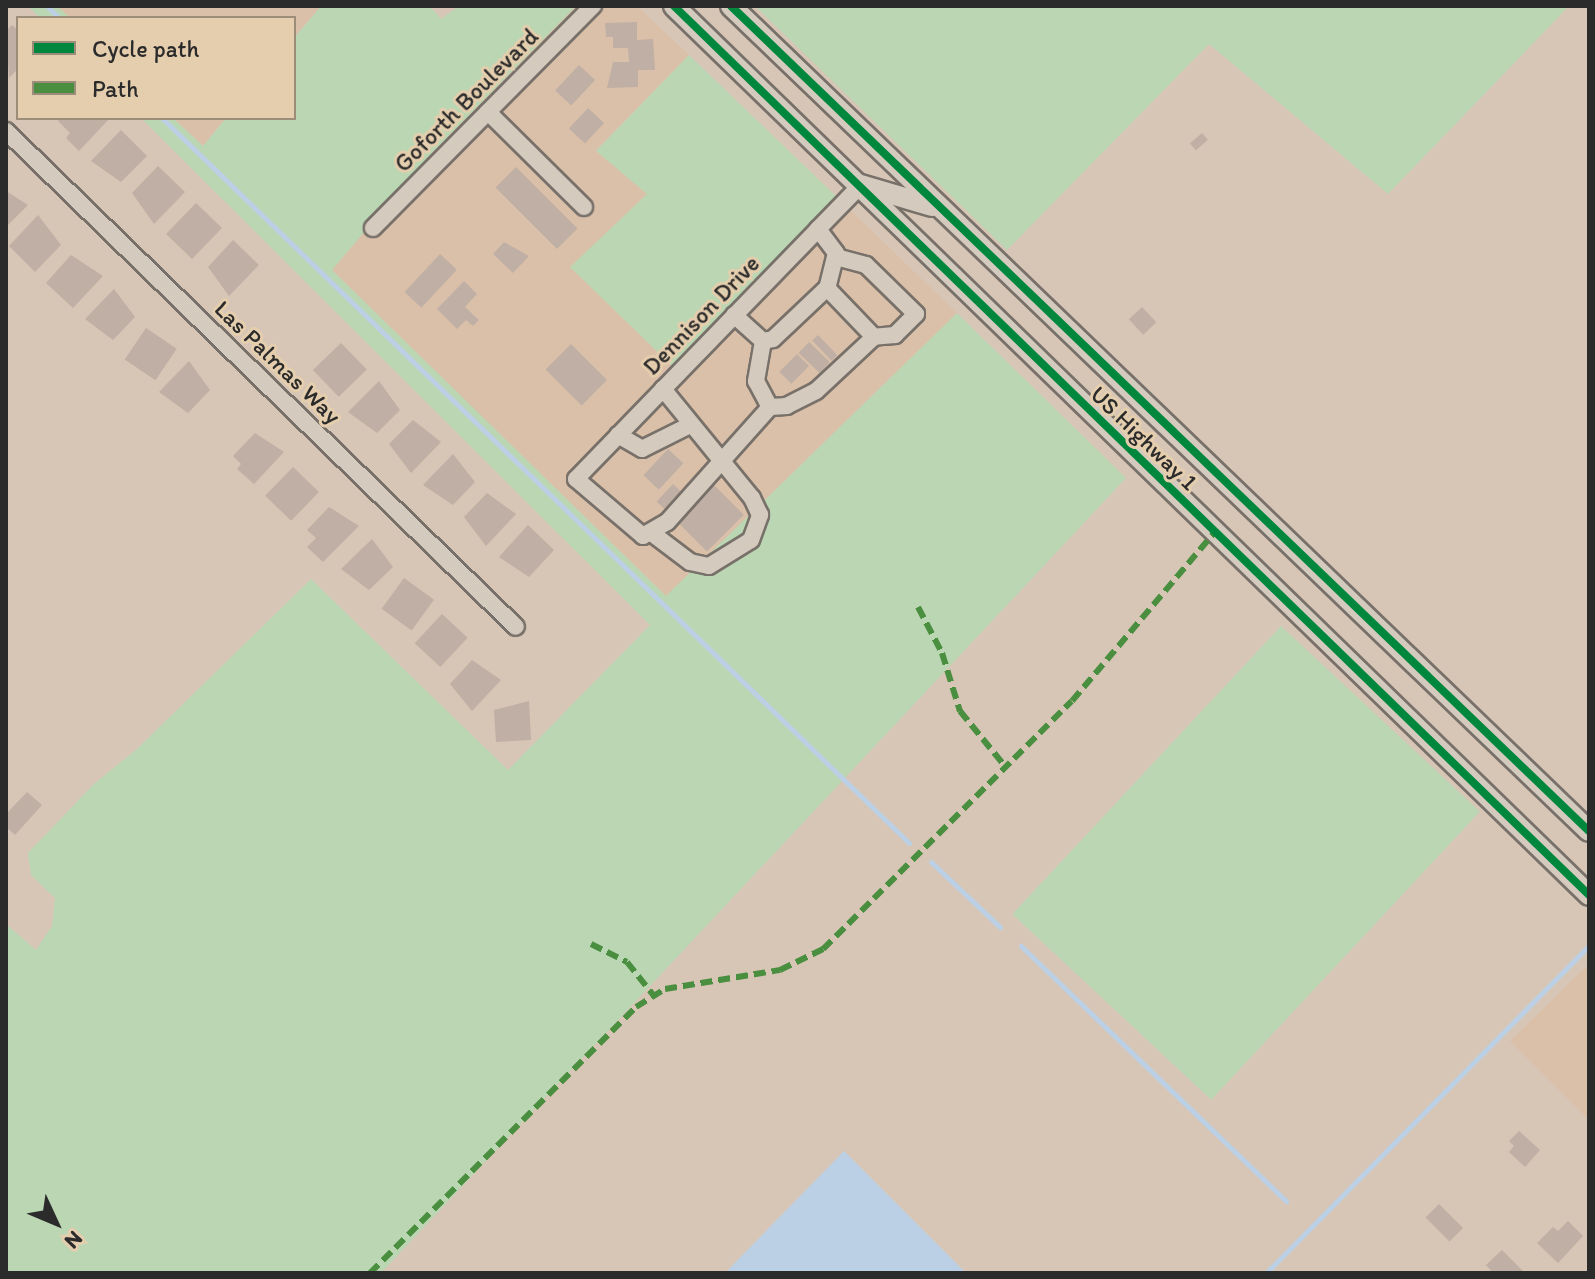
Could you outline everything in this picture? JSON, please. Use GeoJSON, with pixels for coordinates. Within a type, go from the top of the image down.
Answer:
{"type":"FeatureCollection","features":[{"type":"Feature","properties":{"kind":"main road","name":"US Highway 1"},"geometry":{"type":"LineString","coordinates":[[674,6],[1589,895]]}},
{"type":"Feature","properties":{"kind":"main road","name":"US Highway 1"},"geometry":{"type":"LineString","coordinates":[[731,6],[1589,831]]}},
{"type":"Feature","properties":{"kind":"main road"},"geometry":{"type":"LineString","coordinates":[[861,185],[943,211]]}},
{"type":"Feature","properties":{"kind":"street","name":"Goforth Boulevard"},"geometry":{"type":"LineString","coordinates":[[373,228],[593,6]]}},
{"type":"Feature","properties":{"kind":"street"},"geometry":{"type":"LineString","coordinates":[[488,112],[584,207]]}},
{"type":"Feature","properties":{"kind":"street","name":"Las Palmas Way"},"geometry":{"type":"LineString","coordinates":[[6,131],[516,627]]}},
{"type":"Feature","properties":{"kind":"street","name":"Dennison Drive"},"geometry":{"type":"LineString","coordinates":[[653,534],[643,536],[576,479],[861,185]]}},
{"type":"Feature","properties":{"kind":"street"},"geometry":{"type":"LineString","coordinates":[[663,389],[722,462],[760,515],[751,540],[721,561],[700,565],[653,534],[722,462],[770,407],[787,406],[816,391],[874,337],[895,335],[916,314],[866,265],[836,257],[818,229]]}},
{"type":"Feature","properties":{"kind":"street"},"geometry":{"type":"LineString","coordinates":[[763,341],[786,331],[827,288],[836,257]]}},
{"type":"Feature","properties":{"kind":"street"},"geometry":{"type":"LineString","coordinates":[[827,288],[874,337]]}},
{"type":"Feature","properties":{"kind":"street"},"geometry":{"type":"LineString","coordinates":[[734,315],[763,341]]}},
{"type":"Feature","properties":{"kind":"street"},"geometry":{"type":"LineString","coordinates":[[763,341],[756,381],[770,407]]}},
{"type":"Feature","properties":{"kind":"street"},"geometry":{"type":"LineString","coordinates":[[618,435],[635,447],[648,448],[690,425]]}},
{"type":"Feature","properties":{"kind":"shaded area"},"geometry":{"type":"Polygon","coordinates":[[[57,6],[321,6],[296,36],[296,16],[68,16],[57,6]]]}},
{"type":"Feature","properties":{"kind":"shaded area"},"geometry":{"type":"Polygon","coordinates":[[[576,6],[637,6],[689,55],[596,150],[648,194],[839,199],[957,313],[666,596],[332,270],[426,159],[576,6]]]}},
{"type":"Feature","properties":{"kind":"shaded area"},"geometry":{"type":"Polygon","coordinates":[[[175,120],[224,120],[203,146],[175,120]]]}},
{"type":"Feature","properties":{"kind":"shaded area"},"geometry":{"type":"Polygon","coordinates":[[[1589,964],[1589,1120],[1510,1041],[1589,964]]]}},
{"type":"Feature","properties":{"kind":"green space"},"geometry":{"type":"Polygon","coordinates":[[[28,6],[57,6],[68,16],[38,16],[28,6]]]}},
{"type":"Feature","properties":{"kind":"green space"},"geometry":{"type":"Polygon","coordinates":[[[321,6],[430,6],[441,19],[459,6],[576,6],[426,159],[332,270],[666,596],[957,313],[1126,478],[381,1273],[6,1273],[6,924],[36,950],[52,926],[55,898],[31,875],[28,853],[94,784],[137,749],[311,579],[508,770],[650,625],[143,120],[175,120],[203,146],[224,120],[296,120],[296,36],[321,6]]]}},
{"type":"Feature","properties":{"kind":"green space"},"geometry":{"type":"Polygon","coordinates":[[[755,6],[1569,6],[1388,194],[1209,44],[1007,250],[755,6]]]}},
{"type":"Feature","properties":{"kind":"green space"},"geometry":{"type":"Polygon","coordinates":[[[689,55],[839,199],[674,368],[570,267],[647,194],[596,151],[689,55]]]}},
{"type":"Feature","properties":{"kind":"green space"},"geometry":{"type":"Polygon","coordinates":[[[1281,626],[1480,812],[1211,1100],[1012,914],[1281,626]]]}},
{"type":"Feature","properties":{"kind":"water"},"geometry":{"type":"Polygon","coordinates":[[[844,1151],[966,1273],[725,1273],[844,1151]]]}},
{"type":"Feature","properties":{"kind":"building"},"geometry":{"type":"Polygon","coordinates":[[[637,22],[637,40],[653,39],[655,70],[638,70],[638,87],[607,88],[613,62],[629,62],[628,48],[613,48],[613,37],[606,37],[605,23],[637,22]]]}},
{"type":"Feature","properties":{"kind":"building"},"geometry":{"type":"Polygon","coordinates":[[[12,25],[16,28],[16,71],[9,78],[6,31],[12,25]]]}},
{"type":"Feature","properties":{"kind":"building"},"geometry":{"type":"Polygon","coordinates":[[[579,65],[595,80],[571,106],[555,91],[579,65]]]}},
{"type":"Feature","properties":{"kind":"building"},"geometry":{"type":"Polygon","coordinates":[[[588,108],[604,123],[585,143],[569,128],[588,108]]]}},
{"type":"Feature","properties":{"kind":"building"},"geometry":{"type":"Polygon","coordinates":[[[108,120],[79,151],[66,138],[70,133],[58,121],[108,120]]]}},
{"type":"Feature","properties":{"kind":"building"},"geometry":{"type":"Polygon","coordinates":[[[121,130],[147,156],[121,182],[91,161],[121,130]]]}},
{"type":"Feature","properties":{"kind":"building"},"geometry":{"type":"Polygon","coordinates":[[[1202,133],[1208,140],[1196,150],[1190,143],[1202,133]]]}},
{"type":"Feature","properties":{"kind":"building"},"geometry":{"type":"Polygon","coordinates":[[[158,166],[185,192],[154,224],[132,193],[158,166]]]}},
{"type":"Feature","properties":{"kind":"building"},"geometry":{"type":"Polygon","coordinates":[[[516,167],[578,229],[557,249],[495,188],[516,167]]]}},
{"type":"Feature","properties":{"kind":"building"},"geometry":{"type":"Polygon","coordinates":[[[6,191],[28,205],[6,227],[6,191]]]}},
{"type":"Feature","properties":{"kind":"building"},"geometry":{"type":"Polygon","coordinates":[[[196,203],[222,228],[192,259],[166,234],[196,203]]]}},
{"type":"Feature","properties":{"kind":"building"},"geometry":{"type":"Polygon","coordinates":[[[38,215],[61,245],[35,272],[9,246],[38,215]]]}},
{"type":"Feature","properties":{"kind":"building"},"geometry":{"type":"Polygon","coordinates":[[[233,240],[259,265],[229,296],[208,267],[233,240]]]}},
{"type":"Feature","properties":{"kind":"building"},"geometry":{"type":"Polygon","coordinates":[[[504,242],[529,256],[513,273],[493,254],[504,242]]]}},
{"type":"Feature","properties":{"kind":"building"},"geometry":{"type":"Polygon","coordinates":[[[440,254],[457,270],[421,308],[405,292],[440,254]]]}},
{"type":"Feature","properties":{"kind":"building"},"geometry":{"type":"Polygon","coordinates":[[[71,255],[103,276],[73,308],[46,283],[71,255]]]}},
{"type":"Feature","properties":{"kind":"building"},"geometry":{"type":"Polygon","coordinates":[[[464,281],[477,294],[465,307],[479,320],[473,326],[466,320],[457,329],[437,309],[464,281]]]}},
{"type":"Feature","properties":{"kind":"building"},"geometry":{"type":"Polygon","coordinates":[[[114,289],[135,317],[113,340],[85,319],[114,289]]]}},
{"type":"Feature","properties":{"kind":"building"},"geometry":{"type":"Polygon","coordinates":[[[1142,307],[1156,322],[1143,335],[1129,319],[1142,307]]]}},
{"type":"Feature","properties":{"kind":"building"},"geometry":{"type":"Polygon","coordinates":[[[146,328],[177,349],[155,380],[125,360],[146,328]]]}},
{"type":"Feature","properties":{"kind":"building"},"geometry":{"type":"Polygon","coordinates":[[[818,335],[837,355],[832,361],[812,341],[818,335]]]}},
{"type":"Feature","properties":{"kind":"building"},"geometry":{"type":"Polygon","coordinates":[[[809,342],[830,362],[819,373],[799,353],[809,342]]]}},
{"type":"Feature","properties":{"kind":"building"},"geometry":{"type":"Polygon","coordinates":[[[341,343],[367,370],[339,397],[313,370],[341,343]]]}},
{"type":"Feature","properties":{"kind":"building"},"geometry":{"type":"Polygon","coordinates":[[[571,344],[607,380],[582,406],[546,369],[571,344]]]}},
{"type":"Feature","properties":{"kind":"building"},"geometry":{"type":"Polygon","coordinates":[[[797,354],[809,366],[791,384],[779,372],[797,354]]]}},
{"type":"Feature","properties":{"kind":"building"},"geometry":{"type":"Polygon","coordinates":[[[189,361],[210,390],[188,413],[159,392],[189,361]]]}},
{"type":"Feature","properties":{"kind":"building"},"geometry":{"type":"Polygon","coordinates":[[[379,381],[400,410],[377,433],[348,412],[379,381]]]}},
{"type":"Feature","properties":{"kind":"building"},"geometry":{"type":"Polygon","coordinates":[[[413,420],[441,442],[411,473],[389,444],[413,420]]]}},
{"type":"Feature","properties":{"kind":"building"},"geometry":{"type":"Polygon","coordinates":[[[255,433],[284,452],[254,484],[237,469],[241,464],[233,456],[255,433]]]}},
{"type":"Feature","properties":{"kind":"building"},"geometry":{"type":"Polygon","coordinates":[[[668,449],[683,463],[659,490],[643,475],[668,449]]]}},
{"type":"Feature","properties":{"kind":"building"},"geometry":{"type":"Polygon","coordinates":[[[453,454],[475,482],[453,505],[423,485],[453,454]]]}},
{"type":"Feature","properties":{"kind":"building"},"geometry":{"type":"Polygon","coordinates":[[[293,467],[319,492],[291,521],[265,496],[293,467]]]}},
{"type":"Feature","properties":{"kind":"building"},"geometry":{"type":"Polygon","coordinates":[[[673,484],[685,495],[668,512],[657,502],[673,484]]]}},
{"type":"Feature","properties":{"kind":"building"},"geometry":{"type":"Polygon","coordinates":[[[714,485],[744,515],[707,551],[677,522],[714,485]]]}},
{"type":"Feature","properties":{"kind":"building"},"geometry":{"type":"Polygon","coordinates":[[[487,493],[516,514],[486,546],[464,517],[487,493]]]}},
{"type":"Feature","properties":{"kind":"building"},"geometry":{"type":"Polygon","coordinates":[[[329,507],[359,526],[323,562],[307,547],[316,538],[307,530],[329,507]]]}},
{"type":"Feature","properties":{"kind":"building"},"geometry":{"type":"Polygon","coordinates":[[[528,525],[554,550],[529,577],[499,557],[528,525]]]}},
{"type":"Feature","properties":{"kind":"building"},"geometry":{"type":"Polygon","coordinates":[[[372,539],[393,567],[369,590],[341,569],[372,539]]]}},
{"type":"Feature","properties":{"kind":"building"},"geometry":{"type":"Polygon","coordinates":[[[404,578],[434,600],[412,630],[382,609],[404,578]]]}},
{"type":"Feature","properties":{"kind":"building"},"geometry":{"type":"Polygon","coordinates":[[[442,614],[468,638],[440,667],[415,643],[442,614]]]}},
{"type":"Feature","properties":{"kind":"building"},"geometry":{"type":"Polygon","coordinates":[[[472,660],[501,680],[472,711],[450,684],[472,660]]]}},
{"type":"Feature","properties":{"kind":"building"},"geometry":{"type":"Polygon","coordinates":[[[529,701],[531,740],[496,742],[494,710],[529,701]]]}},
{"type":"Feature","properties":{"kind":"building"},"geometry":{"type":"Polygon","coordinates":[[[27,792],[42,805],[15,835],[6,827],[6,814],[27,792]]]}},
{"type":"Feature","properties":{"kind":"building"},"geometry":{"type":"Polygon","coordinates":[[[1519,1131],[1540,1150],[1525,1167],[1509,1152],[1514,1146],[1509,1141],[1519,1131]]]}},
{"type":"Feature","properties":{"kind":"building"},"geometry":{"type":"Polygon","coordinates":[[[1439,1204],[1463,1228],[1450,1241],[1426,1217],[1439,1204]]]}},
{"type":"Feature","properties":{"kind":"building"},"geometry":{"type":"Polygon","coordinates":[[[1568,1221],[1583,1236],[1558,1263],[1537,1243],[1553,1227],[1558,1231],[1568,1221]]]}},
{"type":"Feature","properties":{"kind":"building"},"geometry":{"type":"Polygon","coordinates":[[[1502,1250],[1525,1273],[1493,1273],[1486,1265],[1502,1250]]]}},
{"type":"Feature","properties":{"kind":"waterway"},"geometry":{"type":"LineString","coordinates":[[47,6],[57,16]]}},
{"type":"Feature","properties":{"kind":"waterway"},"geometry":{"type":"LineString","coordinates":[[164,120],[909,843]]}},
{"type":"Feature","properties":{"kind":"waterway"},"geometry":{"type":"LineString","coordinates":[[931,862],[1000,927]]}},
{"type":"Feature","properties":{"kind":"waterway"},"geometry":{"type":"LineString","coordinates":[[1266,1273],[1589,945]]}},
{"type":"Feature","properties":{"kind":"waterway"},"geometry":{"type":"LineString","coordinates":[[1021,946],[1286,1201]]}},
{"type":"Feature","properties":{"kind":"marked path"},"geometry":{"type":"LineString","coordinates":[[370,1273],[636,1007],[665,989],[780,970],[823,949],[1072,701],[1214,533]]}},
{"type":"Feature","properties":{"kind":"marked path"},"geometry":{"type":"LineString","coordinates":[[918,607],[942,653],[960,711],[1004,765]]}},
{"type":"Feature","properties":{"kind":"marked path"},"geometry":{"type":"LineString","coordinates":[[591,944],[627,962],[654,996]]}},
{"type":"Feature","properties":{"kind":"cycle path"},"geometry":{"type":"LineString","coordinates":[[674,6],[1589,895]]}},
{"type":"Feature","properties":{"kind":"cycle path"},"geometry":{"type":"LineString","coordinates":[[731,6],[1589,831]]}}]}
